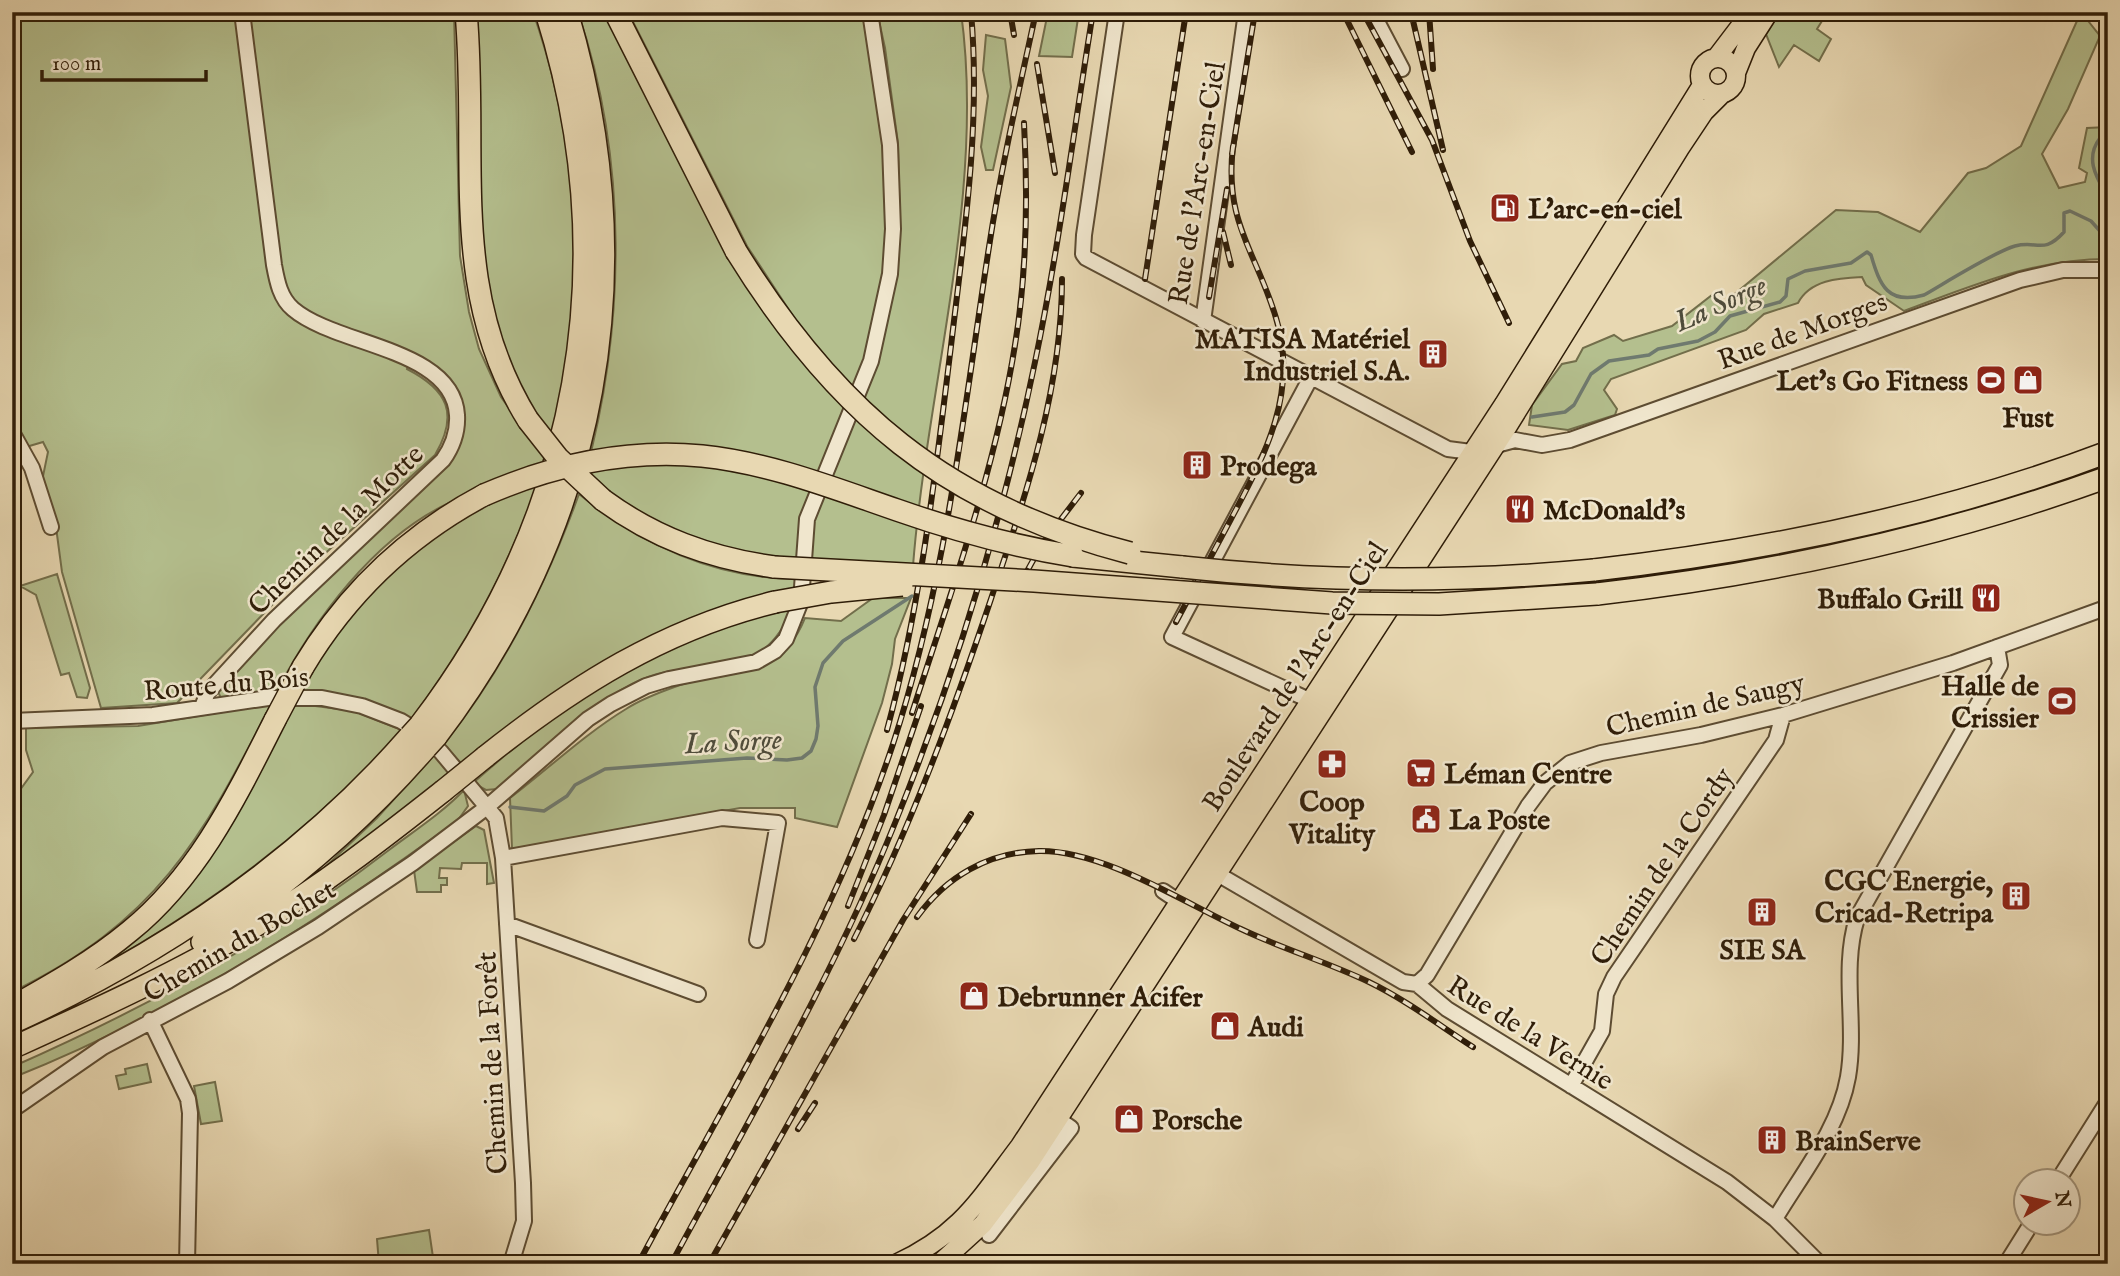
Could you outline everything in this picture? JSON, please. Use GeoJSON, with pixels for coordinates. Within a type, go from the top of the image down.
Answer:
{"type":"FeatureCollection","features":[{"type":"Feature","properties":{"kind":"highway"},"geometry":{"type":"LineString","coordinates":[[466,12],[470,211],[477,290],[492,347],[528,420],[558,458],[603,500],[638,524],[694,550],[774,567],[1332,603],[1439,604],[1597,594],[1716,579],[1840,555],[1963,524],[2108,477]]}},
{"type":"Feature","properties":{"kind":"highway"},"geometry":{"type":"LineString","coordinates":[[12,1023],[111,973],[231,898],[325,825],[423,736],[476,644],[525,550],[552,475],[576,375],[584,299],[583,200],[570,103],[546,12]]}},
{"type":"Feature","properties":{"kind":"highway"},"geometry":{"type":"LineString","coordinates":[[93,1009],[208,938],[297,874],[358,821],[423,736],[494,654],[538,570],[571,481],[593,388],[604,300],[604,211],[589,98],[567,12]]}},
{"type":"Feature","properties":{"kind":"highway"},"geometry":{"type":"LineString","coordinates":[[615,12],[736,251],[806,354],[867,418],[916,457],[967,490],[1047,528],[1182,567]]}},
{"type":"Feature","properties":{"kind":"highway"},"geometry":{"type":"LineString","coordinates":[[12,1007],[131,931],[173,889],[225,815],[303,667],[341,610],[381,567],[426,530],[484,495],[530,477],[587,462],[646,455],[701,456],[782,472],[927,520],[1031,548],[1087,558],[1279,575],[1386,579],[1486,578],[1594,570],[1738,551],[1858,527],[2004,488],[2108,452]]}},
{"type":"Feature","properties":{"kind":"highway"},"geometry":{"type":"LineString","coordinates":[[12,1048],[192,962],[252,928],[342,868],[568,694],[631,656],[700,625],[775,601],[855,589],[985,579]]}},
{"type":"Feature","properties":{"kind":"main road"},"geometry":{"type":"LineString","coordinates":[[1751,12],[1716,58],[1701,68],[1702,85],[1710,93],[1722,94],[1733,86],[1746,48],[1769,12]]}},
{"type":"Feature","properties":{"kind":"main road"},"geometry":{"type":"LineString","coordinates":[[1716,58],[1729,61],[1736,73]]}},
{"type":"Feature","properties":{"kind":"main road","name":"Boulevard de l'Arc-en-Ciel"},"geometry":{"type":"LineString","coordinates":[[940,1264],[999,1205],[1058,1119],[1309,700],[1504,404],[1702,85]]}},
{"type":"Feature","properties":{"kind":"main road","name":"Boulevard de l'Arc-en-Ciel"},"geometry":{"type":"LineString","coordinates":[[896,1264],[947,1235],[981,1200],[1020,1146],[1170,896],[1209,869],[1492,447],[1511,435],[1680,148],[1704,112],[1722,94]]}},
{"type":"Feature","properties":{"kind":"main road"},"geometry":{"type":"LineString","coordinates":[[940,1264],[989,1235]]}},
{"type":"Feature","properties":{"kind":"street","name":"Chemin de la Motte"},"geometry":{"type":"LineString","coordinates":[[202,707],[208,692],[274,620],[443,460],[451,447],[457,427],[453,397],[434,372],[319,324],[292,308],[281,294],[274,265],[242,12]]}},
{"type":"Feature","properties":{"kind":"street","name":"Chemin du Bochet"},"geometry":{"type":"LineString","coordinates":[[12,1110],[67,1070],[150,1020],[228,981],[318,927],[413,863],[487,807],[588,719],[611,704],[646,686],[669,679],[756,662],[781,644],[794,625],[801,601],[807,519],[871,360],[890,274],[893,229],[890,145],[870,12]]}},
{"type":"Feature","properties":{"kind":"street","name":"Rue de l'Arc-en-Ciel"},"geometry":{"type":"LineString","coordinates":[[1117,12],[1083,254],[1203,321],[1246,12]]}},
{"type":"Feature","properties":{"kind":"street"},"geometry":{"type":"LineString","coordinates":[[1372,12],[1402,69]]}},
{"type":"Feature","properties":{"kind":"street","name":"Rue de Morges"},"geometry":{"type":"LineString","coordinates":[[1511,435],[1542,445],[1570,440],[2013,282],[2063,270],[2108,270]]}},
{"type":"Feature","properties":{"kind":"street"},"geometry":{"type":"LineString","coordinates":[[1203,321],[1437,444],[1471,452],[1492,447]]}},
{"type":"Feature","properties":{"kind":"street"},"geometry":{"type":"LineString","coordinates":[[1309,700],[1172,638],[1310,379]]}},
{"type":"Feature","properties":{"kind":"street"},"geometry":{"type":"LineString","coordinates":[[1504,404],[1511,435]]}},
{"type":"Feature","properties":{"kind":"street"},"geometry":{"type":"LineString","coordinates":[[12,432],[32,468],[51,527]]}},
{"type":"Feature","properties":{"kind":"street"},"geometry":{"type":"LineString","coordinates":[[1470,482],[1471,452]]}},
{"type":"Feature","properties":{"kind":"street","name":"Chemin de Saugy"},"geometry":{"type":"LineString","coordinates":[[1417,984],[1427,975],[1528,806],[1558,771],[1586,757],[1701,735],[1783,715],[1997,647],[2108,607]]}},
{"type":"Feature","properties":{"kind":"street"},"geometry":{"type":"LineString","coordinates":[[1775,1219],[1833,1120],[1844,1092],[1852,1042],[1849,949],[1857,918],[2000,665],[1997,647]]}},
{"type":"Feature","properties":{"kind":"street","name":"Route du Bois"},"geometry":{"type":"LineString","coordinates":[[12,721],[153,715],[202,707],[298,698],[362,706],[401,721],[424,735],[487,807]]}},
{"type":"Feature","properties":{"kind":"street","name":"Chemin de la Cordy"},"geometry":{"type":"LineString","coordinates":[[1571,1086],[1602,1031],[1606,994],[1615,977],[1776,740],[1783,715]]}},
{"type":"Feature","properties":{"kind":"street","name":"Chemin de la Forêt"},"geometry":{"type":"LineString","coordinates":[[487,807],[497,822],[503,858],[523,1183],[523,1228],[511,1264]]}},
{"type":"Feature","properties":{"kind":"street"},"geometry":{"type":"LineString","coordinates":[[503,858],[722,818],[778,824],[757,940]]}},
{"type":"Feature","properties":{"kind":"street","name":"Rue de la Vernie"},"geometry":{"type":"LineString","coordinates":[[1209,869],[1403,982],[1417,984],[1447,1009],[1727,1182],[1775,1219],[1820,1264]]}},
{"type":"Feature","properties":{"kind":"street"},"geometry":{"type":"LineString","coordinates":[[508,923],[698,994]]}},
{"type":"Feature","properties":{"kind":"street"},"geometry":{"type":"LineString","coordinates":[[150,1020],[178,1076],[190,1113],[187,1264]]}},
{"type":"Feature","properties":{"kind":"street"},"geometry":{"type":"LineString","coordinates":[[2065,1168],[2108,1101]]}},
{"type":"Feature","properties":{"kind":"street"},"geometry":{"type":"LineString","coordinates":[[989,1235],[1004,1220],[1071,1128],[1058,1119]]}},
{"type":"Feature","properties":{"kind":"street"},"geometry":{"type":"LineString","coordinates":[[2006,1264],[2022,1238]]}},
{"type":"Feature","properties":{"kind":"green space"},"geometry":{"type":"Polygon","coordinates":[[[12,12],[454,12],[460,256],[469,312],[479,349],[501,397],[550,465],[449,503],[396,537],[371,559],[328,610],[277,691],[221,698],[217,690],[278,624],[444,467],[460,404],[410,357],[407,369],[432,386],[445,405],[447,427],[435,455],[301,575],[177,703],[101,708],[62,572],[56,527],[42,481],[48,452],[43,442],[26,447],[12,416],[12,12]]]}},
{"type":"Feature","properties":{"kind":"green space"},"geometry":{"type":"Polygon","coordinates":[[[473,12],[533,12],[564,130],[573,212],[574,294],[552,440],[527,403],[498,341],[479,249],[473,12]]]}},
{"type":"Feature","properties":{"kind":"green space"},"geometry":{"type":"Polygon","coordinates":[[[578,12],[608,12],[673,149],[847,409],[805,504],[798,562],[747,555],[650,522],[585,475],[599,418],[608,360],[616,243],[606,126],[578,12]]]}},
{"type":"Feature","properties":{"kind":"green space"},"geometry":{"type":"Polygon","coordinates":[[[628,12],[865,12],[884,142],[888,241],[879,303],[855,393],[812,345],[747,246],[628,12]]]}},
{"type":"Feature","properties":{"kind":"green space"},"geometry":{"type":"Polygon","coordinates":[[[877,12],[961,12],[967,80],[966,149],[952,289],[920,498],[913,566],[809,563],[812,520],[896,274],[900,229],[898,143],[885,48],[877,12]]]}},
{"type":"Feature","properties":{"kind":"green space"},"geometry":{"type":"Polygon","coordinates":[[[1048,12],[1079,12],[1072,57],[1039,56],[1048,12]]]}},
{"type":"Feature","properties":{"kind":"green space"},"geometry":{"type":"Polygon","coordinates":[[[1780,12],[1827,13],[1817,29],[1831,39],[1819,61],[1794,45],[1779,67],[1766,34],[1780,12]]]}},
{"type":"Feature","properties":{"kind":"green space"},"geometry":{"type":"Polygon","coordinates":[[[2081,12],[2100,36],[2068,109],[2042,154],[2059,188],[2085,182],[2087,173],[2079,168],[2087,128],[2108,127],[2108,259],[2080,260],[2028,269],[1904,311],[1866,285],[1862,277],[1826,282],[1810,289],[1798,303],[1764,314],[1746,330],[1611,379],[1604,390],[1617,409],[1615,415],[1568,430],[1529,425],[1532,405],[1562,364],[1576,361],[1583,348],[1614,335],[1623,341],[1672,326],[1712,295],[1725,302],[1836,210],[1878,212],[1920,232],[1968,173],[1986,168],[2021,146],[2081,12]]]}},
{"type":"Feature","properties":{"kind":"green space"},"geometry":{"type":"Polygon","coordinates":[[[986,35],[1005,39],[1011,87],[993,170],[986,170],[981,147],[988,96],[983,70],[986,35]]]}},
{"type":"Feature","properties":{"kind":"green space"},"geometry":{"type":"Polygon","coordinates":[[[539,481],[513,546],[484,606],[450,664],[410,721],[383,707],[356,698],[328,692],[298,691],[347,617],[390,570],[414,549],[461,517],[539,481]]]}},
{"type":"Feature","properties":{"kind":"green space"},"geometry":{"type":"Polygon","coordinates":[[[579,494],[628,529],[680,555],[737,572],[796,579],[795,591],[754,599],[463,765],[443,745],[504,657],[538,594],[579,494]]]}},
{"type":"Feature","properties":{"kind":"green space"},"geometry":{"type":"Polygon","coordinates":[[[57,574],[90,688],[87,698],[77,697],[69,673],[61,675],[36,595],[20,586],[57,574]]]}},
{"type":"Feature","properties":{"kind":"green space"},"geometry":{"type":"Polygon","coordinates":[[[873,598],[911,598],[895,639],[882,703],[837,827],[795,818],[795,808],[740,808],[512,849],[510,798],[611,719],[638,702],[680,685],[769,663],[783,653],[795,638],[805,618],[841,621],[873,598]]]}},
{"type":"Feature","properties":{"kind":"green space"},"geometry":{"type":"Polygon","coordinates":[[[794,606],[779,633],[762,651],[744,661],[657,674],[632,684],[579,719],[497,789],[486,790],[473,783],[552,718],[639,662],[702,634],[794,606]]]}},
{"type":"Feature","properties":{"kind":"green space"},"geometry":{"type":"Polygon","coordinates":[[[292,703],[354,711],[402,730],[334,800],[260,862],[181,918],[98,968],[132,940],[292,703]]]}},
{"type":"Feature","properties":{"kind":"green space"},"geometry":{"type":"Polygon","coordinates":[[[271,704],[221,797],[169,873],[139,906],[103,937],[62,965],[12,992],[12,801],[33,772],[26,750],[26,728],[138,726],[271,704]]]}},
{"type":"Feature","properties":{"kind":"green space"},"geometry":{"type":"Polygon","coordinates":[[[434,755],[452,774],[372,837],[323,869],[377,818],[434,755]]]}},
{"type":"Feature","properties":{"kind":"green space"},"geometry":{"type":"Polygon","coordinates":[[[464,790],[468,806],[458,820],[298,930],[130,1025],[12,1078],[12,1067],[160,996],[255,942],[428,822],[464,790]]]}},
{"type":"Feature","properties":{"kind":"green space"},"geometry":{"type":"Polygon","coordinates":[[[476,826],[484,830],[494,883],[487,884],[487,863],[462,863],[461,869],[440,868],[439,878],[447,878],[447,885],[441,885],[441,892],[417,892],[414,870],[476,826]]]}},
{"type":"Feature","properties":{"kind":"green space"},"geometry":{"type":"Polygon","coordinates":[[[147,1064],[151,1082],[119,1089],[116,1076],[126,1074],[125,1069],[147,1064]]]}},
{"type":"Feature","properties":{"kind":"green space"},"geometry":{"type":"Polygon","coordinates":[[[215,1082],[222,1121],[201,1124],[194,1086],[215,1082]]]}},
{"type":"Feature","properties":{"kind":"green space"},"geometry":{"type":"Polygon","coordinates":[[[429,1230],[434,1264],[379,1264],[377,1239],[429,1230]]]}},
{"type":"Feature","properties":{"kind":"waterway","name":"La Sorge"},"geometry":{"type":"LineString","coordinates":[[2108,136],[2100,138],[2093,153],[2096,176],[2108,198]]}},
{"type":"Feature","properties":{"kind":"waterway","name":"La Sorge"},"geometry":{"type":"LineString","coordinates":[[1532,417],[1565,412],[1574,405],[1591,374],[1609,361],[1649,355],[1658,349],[1698,341],[1715,332],[1730,316],[1780,302],[1786,296],[1788,279],[1805,271],[1851,263],[1867,252],[1871,255],[1878,276],[1887,290],[1894,295],[1912,297],[1924,295],[2006,249],[2051,243],[2064,232],[2064,213],[2070,211],[2091,221],[2108,240]]}},
{"type":"Feature","properties":{"kind":"waterway","name":"La Sorge"},"geometry":{"type":"LineString","coordinates":[[510,807],[544,811],[567,796],[575,785],[605,769],[747,758],[802,758],[811,751],[816,739],[818,726],[815,687],[823,663],[843,641],[912,596]]}},
{"type":"Feature","properties":{"kind":"railway"},"geometry":{"type":"LineString","coordinates":[[887,730],[909,635],[926,540],[961,263],[970,179],[974,96],[971,12]]}},
{"type":"Feature","properties":{"kind":"railway"},"geometry":{"type":"LineString","coordinates":[[1010,12],[1014,35]]}},
{"type":"Feature","properties":{"kind":"railway"},"geometry":{"type":"LineString","coordinates":[[638,1264],[810,945],[868,812],[893,744],[927,622],[940,560],[994,217],[1036,12]]}},
{"type":"Feature","properties":{"kind":"railway"},"geometry":{"type":"LineString","coordinates":[[671,1264],[845,936],[895,823],[938,710],[976,596],[1022,421],[1044,319],[1093,12]]}},
{"type":"Feature","properties":{"kind":"railway"},"geometry":{"type":"LineString","coordinates":[[1145,279],[1186,12]]}},
{"type":"Feature","properties":{"kind":"railway"},"geometry":{"type":"LineString","coordinates":[[1232,154],[1255,12]]}},
{"type":"Feature","properties":{"kind":"railway"},"geometry":{"type":"LineString","coordinates":[[1343,12],[1412,152]]}},
{"type":"Feature","properties":{"kind":"railway"},"geometry":{"type":"LineString","coordinates":[[1363,12],[1432,140],[1470,241],[1509,323]]}},
{"type":"Feature","properties":{"kind":"railway"},"geometry":{"type":"LineString","coordinates":[[1411,12],[1443,150]]}},
{"type":"Feature","properties":{"kind":"railway"},"geometry":{"type":"LineString","coordinates":[[1429,12],[1433,69]]}},
{"type":"Feature","properties":{"kind":"railway"},"geometry":{"type":"LineString","coordinates":[[1037,64],[1055,173]]}},
{"type":"Feature","properties":{"kind":"railway"},"geometry":{"type":"LineString","coordinates":[[912,713],[984,485],[1015,345],[1024,262],[1024,123]]}},
{"type":"Feature","properties":{"kind":"railway"},"geometry":{"type":"LineString","coordinates":[[1176,622],[1256,471],[1275,422],[1281,397],[1282,345],[1268,295],[1237,217],[1231,173],[1233,146]]}},
{"type":"Feature","properties":{"kind":"railway"},"geometry":{"type":"LineString","coordinates":[[1209,297],[1227,189]]}},
{"type":"Feature","properties":{"kind":"railway"},"geometry":{"type":"LineString","coordinates":[[1223,232],[1231,265]]}},
{"type":"Feature","properties":{"kind":"railway"},"geometry":{"type":"LineString","coordinates":[[854,939],[894,856],[929,771],[1017,520],[1049,401],[1056,361],[1062,279]]}},
{"type":"Feature","properties":{"kind":"railway"},"geometry":{"type":"LineString","coordinates":[[1019,586],[1042,544],[1081,493]]}},
{"type":"Feature","properties":{"kind":"railway"},"geometry":{"type":"LineString","coordinates":[[848,906],[884,815],[921,706]]}},
{"type":"Feature","properties":{"kind":"railway"},"geometry":{"type":"LineString","coordinates":[[709,1264],[903,920],[971,814]]}},
{"type":"Feature","properties":{"kind":"railway"},"geometry":{"type":"LineString","coordinates":[[917,917],[941,890],[970,869],[986,862],[1020,852],[1064,853],[1116,868],[1257,936],[1369,982],[1473,1047]]}},
{"type":"Feature","properties":{"kind":"railway"},"geometry":{"type":"LineString","coordinates":[[798,1129],[815,1103]]}},
{"type":"Feature","properties":{"kind":"place","name":"L'arc-en-ciel"},"geometry":{"type":"Point","coordinates":[1505,208]}},
{"type":"Feature","properties":{"kind":"place","name":"MATISA Matériel Industriel S.A."},"geometry":{"type":"Point","coordinates":[1433,354]}},
{"type":"Feature","properties":{"kind":"place","name":"Let's Go Fitness"},"geometry":{"type":"Point","coordinates":[1991,380]}},
{"type":"Feature","properties":{"kind":"place","name":"Fust"},"geometry":{"type":"Point","coordinates":[2028,380]}},
{"type":"Feature","properties":{"kind":"place","name":"Prodega"},"geometry":{"type":"Point","coordinates":[1197,465]}},
{"type":"Feature","properties":{"kind":"place","name":"McDonald's"},"geometry":{"type":"Point","coordinates":[1520,509]}},
{"type":"Feature","properties":{"kind":"place","name":"Buffalo Grill"},"geometry":{"type":"Point","coordinates":[1986,598]}},
{"type":"Feature","properties":{"kind":"place","name":"Halle de Crissier"},"geometry":{"type":"Point","coordinates":[2062,701]}},
{"type":"Feature","properties":{"kind":"place","name":"Coop Vitality"},"geometry":{"type":"Point","coordinates":[1332,764]}},
{"type":"Feature","properties":{"kind":"place","name":"Léman Centre"},"geometry":{"type":"Point","coordinates":[1421,773]}},
{"type":"Feature","properties":{"kind":"place","name":"La Poste"},"geometry":{"type":"Point","coordinates":[1426,819]}},
{"type":"Feature","properties":{"kind":"place","name":"CGC Energie, Cricad-Retripa"},"geometry":{"type":"Point","coordinates":[2016,896]}},
{"type":"Feature","properties":{"kind":"place","name":"SIE SA"},"geometry":{"type":"Point","coordinates":[1762,912]}},
{"type":"Feature","properties":{"kind":"place","name":"Debrunner Acifer"},"geometry":{"type":"Point","coordinates":[974,996]}},
{"type":"Feature","properties":{"kind":"place","name":"Audi"},"geometry":{"type":"Point","coordinates":[1225,1026]}},
{"type":"Feature","properties":{"kind":"place","name":"Porsche"},"geometry":{"type":"Point","coordinates":[1129,1119]}},
{"type":"Feature","properties":{"kind":"place","name":"BrainServe"},"geometry":{"type":"Point","coordinates":[1772,1140]}}]}
